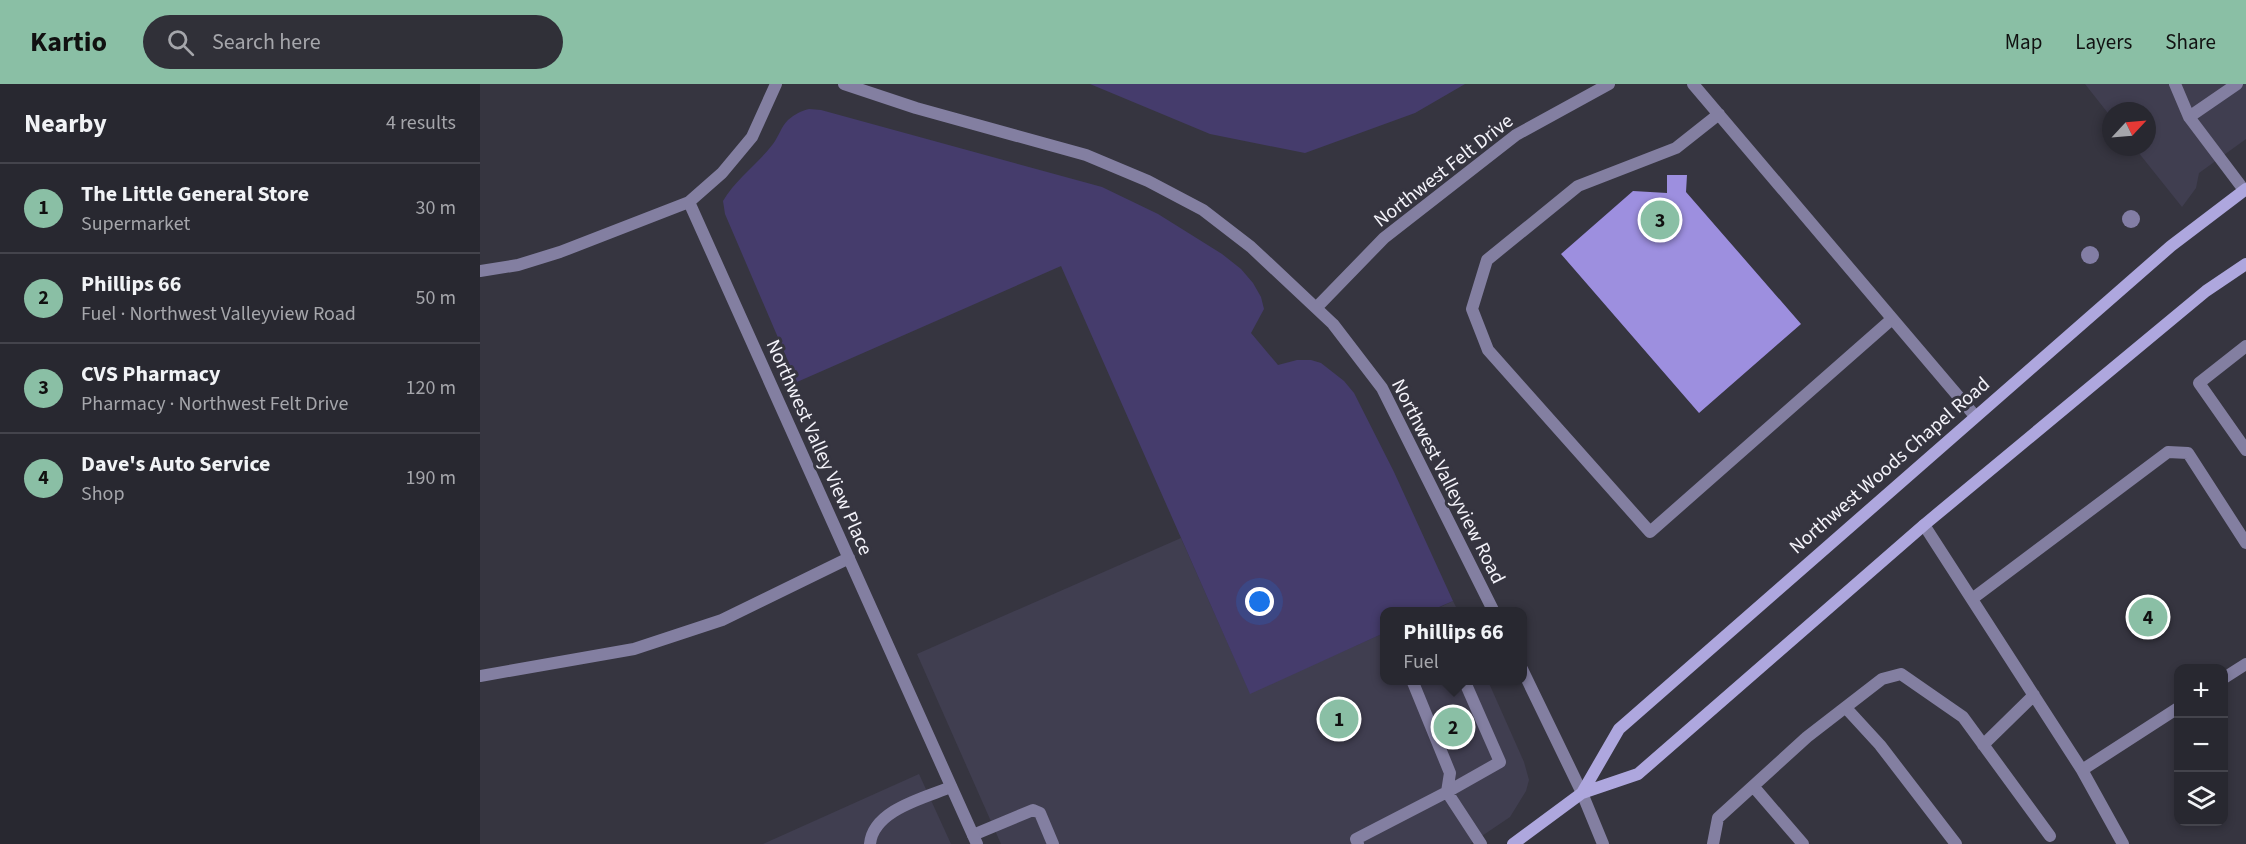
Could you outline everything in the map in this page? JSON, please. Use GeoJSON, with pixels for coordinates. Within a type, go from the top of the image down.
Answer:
{"type":"FeatureCollection","features":[{"type":"Feature","properties":{"kind":"main road","name":"Northwest Woods Chapel Road"},"geometry":{"type":"LineString","coordinates":[[1582,793],[1619,729],[2171,246],[2245,190]]}},
{"type":"Feature","properties":{"kind":"main road","name":"Northwest Woods Chapel Road"},"geometry":{"type":"LineString","coordinates":[[1513,844],[1582,793],[1638,774],[1924,525],[2206,291],[2246,264]]}},
{"type":"Feature","properties":{"kind":"street"},"geometry":{"type":"LineString","coordinates":[[480,271],[518,265],[560,252],[688,202],[722,173],[752,136],[776,84]]}},
{"type":"Feature","properties":{"kind":"street","name":"Northwest Valleyview Road"},"geometry":{"type":"LineString","coordinates":[[844,84],[916,108],[1086,155],[1148,181],[1203,210],[1251,247],[1333,324],[1382,388],[1492,607]]}},
{"type":"Feature","properties":{"kind":"street","name":"Northwest Felt Drive"},"geometry":{"type":"LineString","coordinates":[[1316,308],[1384,238],[1516,135],[1609,84]]}},
{"type":"Feature","properties":{"kind":"street"},"geometry":{"type":"LineString","coordinates":[[1693,84],[1975,416]]}},
{"type":"Feature","properties":{"kind":"street"},"geometry":{"type":"LineString","coordinates":[[2175,84],[2189,117],[2245,190]]}},
{"type":"Feature","properties":{"kind":"street"},"geometry":{"type":"LineString","coordinates":[[2189,117],[2237,84]]}},
{"type":"Feature","properties":{"kind":"street"},"geometry":{"type":"LineString","coordinates":[[1719,114],[1676,148],[1578,186],[1487,260],[1472,309],[1488,351],[1650,532],[1892,319]]}},
{"type":"Feature","properties":{"kind":"street","name":"Northwest Valley View Place"},"geometry":{"type":"LineString","coordinates":[[688,202],[975,839]]}},
{"type":"Feature","properties":{"kind":"street"},"geometry":{"type":"LineString","coordinates":[[2246,346],[2199,383],[2246,450]]}},
{"type":"Feature","properties":{"kind":"street"},"geometry":{"type":"LineString","coordinates":[[1972,599],[2168,452],[2188,453],[2246,543]]}},
{"type":"Feature","properties":{"kind":"street"},"geometry":{"type":"LineString","coordinates":[[1924,525],[2082,770],[2123,844]]}},
{"type":"Feature","properties":{"kind":"street"},"geometry":{"type":"LineString","coordinates":[[480,676],[634,649],[723,620],[849,558]]}},
{"type":"Feature","properties":{"kind":"street"},"geometry":{"type":"LineString","coordinates":[[2228,675],[2246,664]]}},
{"type":"Feature","properties":{"kind":"street"},"geometry":{"type":"LineString","coordinates":[[1713,844],[1718,818],[1752,786],[1807,737],[1882,680],[1901,674],[1963,717],[2050,836]]}},
{"type":"Feature","properties":{"kind":"street"},"geometry":{"type":"LineString","coordinates":[[1527,679],[1582,793],[1603,844]]}},
{"type":"Feature","properties":{"kind":"street"},"geometry":{"type":"LineString","coordinates":[[1414,685],[1450,773],[1447,792],[1481,844]]}},
{"type":"Feature","properties":{"kind":"street"},"geometry":{"type":"LineString","coordinates":[[1358,844],[1356,839],[1500,762],[1466,685]]}},
{"type":"Feature","properties":{"kind":"street"},"geometry":{"type":"LineString","coordinates":[[1983,745],[2034,695]]}},
{"type":"Feature","properties":{"kind":"street"},"geometry":{"type":"LineString","coordinates":[[1846,708],[1880,746],[1956,844]]}},
{"type":"Feature","properties":{"kind":"street"},"geometry":{"type":"LineString","coordinates":[[2082,770],[2174,711]]}},
{"type":"Feature","properties":{"kind":"street"},"geometry":{"type":"LineString","coordinates":[[1752,786],[1803,844]]}},
{"type":"Feature","properties":{"kind":"street"},"geometry":{"type":"LineString","coordinates":[[870,844],[874,827],[884,818],[951,787]]}},
{"type":"Feature","properties":{"kind":"street"},"geometry":{"type":"LineString","coordinates":[[975,839],[1033,810],[1040,813],[1053,844]]}},
{"type":"Feature","properties":{"kind":"shaded area"},"geometry":{"type":"Polygon","coordinates":[[[1090,84],[1465,84],[1415,113],[1305,153],[1210,134],[1090,84]]]}},
{"type":"Feature","properties":{"kind":"shaded area"},"geometry":{"type":"Polygon","coordinates":[[[2085,84],[2246,84],[2246,139],[2199,173],[2196,188],[2182,207],[2141,156],[2156,156],[2156,102],[2102,102],[2102,106],[2085,84]]]}},
{"type":"Feature","properties":{"kind":"shaded area"},"geometry":{"type":"Polygon","coordinates":[[[809,109],[821,110],[1102,187],[1158,214],[1222,254],[1241,269],[1261,297],[1264,309],[1251,333],[1278,365],[1297,360],[1321,363],[1344,381],[1354,393],[1394,472],[1453,601],[1439,607],[1380,607],[1380,635],[1250,694],[1061,266],[797,382],[725,214],[723,201],[773,144],[788,120],[809,109]]]}},
{"type":"Feature","properties":{"kind":"shaded area"},"geometry":{"type":"Polygon","coordinates":[[[1181,538],[1250,693],[1380,635],[1380,685],[1490,685],[1524,762],[1529,780],[1526,791],[1510,817],[1470,844],[1001,844],[917,654],[1181,538]]]}},
{"type":"Feature","properties":{"kind":"shaded area"},"geometry":{"type":"Polygon","coordinates":[[[1453,601],[1456,607],[1440,607],[1453,601]]]}},
{"type":"Feature","properties":{"kind":"shaded area"},"geometry":{"type":"Polygon","coordinates":[[[919,774],[951,844],[763,844],[919,774]]]}},
{"type":"Feature","properties":{"kind":"building"},"geometry":{"type":"Polygon","coordinates":[[[1667,175],[1687,175],[1686,192],[1801,324],[1699,413],[1561,254],[1633,191],[1667,193],[1667,175]]]}},
{"type":"Feature","properties":{"kind":"place","name":"CVS Pharmacy"},"geometry":{"type":"Point","coordinates":[1660,220]}},
{"type":"Feature","properties":{"kind":"place","name":"Dave's Auto Service"},"geometry":{"type":"Point","coordinates":[2148,617]}},
{"type":"Feature","properties":{"kind":"place","name":"The Little General Store"},"geometry":{"type":"Point","coordinates":[1339,719]}},
{"type":"Feature","properties":{"kind":"place","name":"Phillips 66"},"geometry":{"type":"Point","coordinates":[1453,727]}}]}
